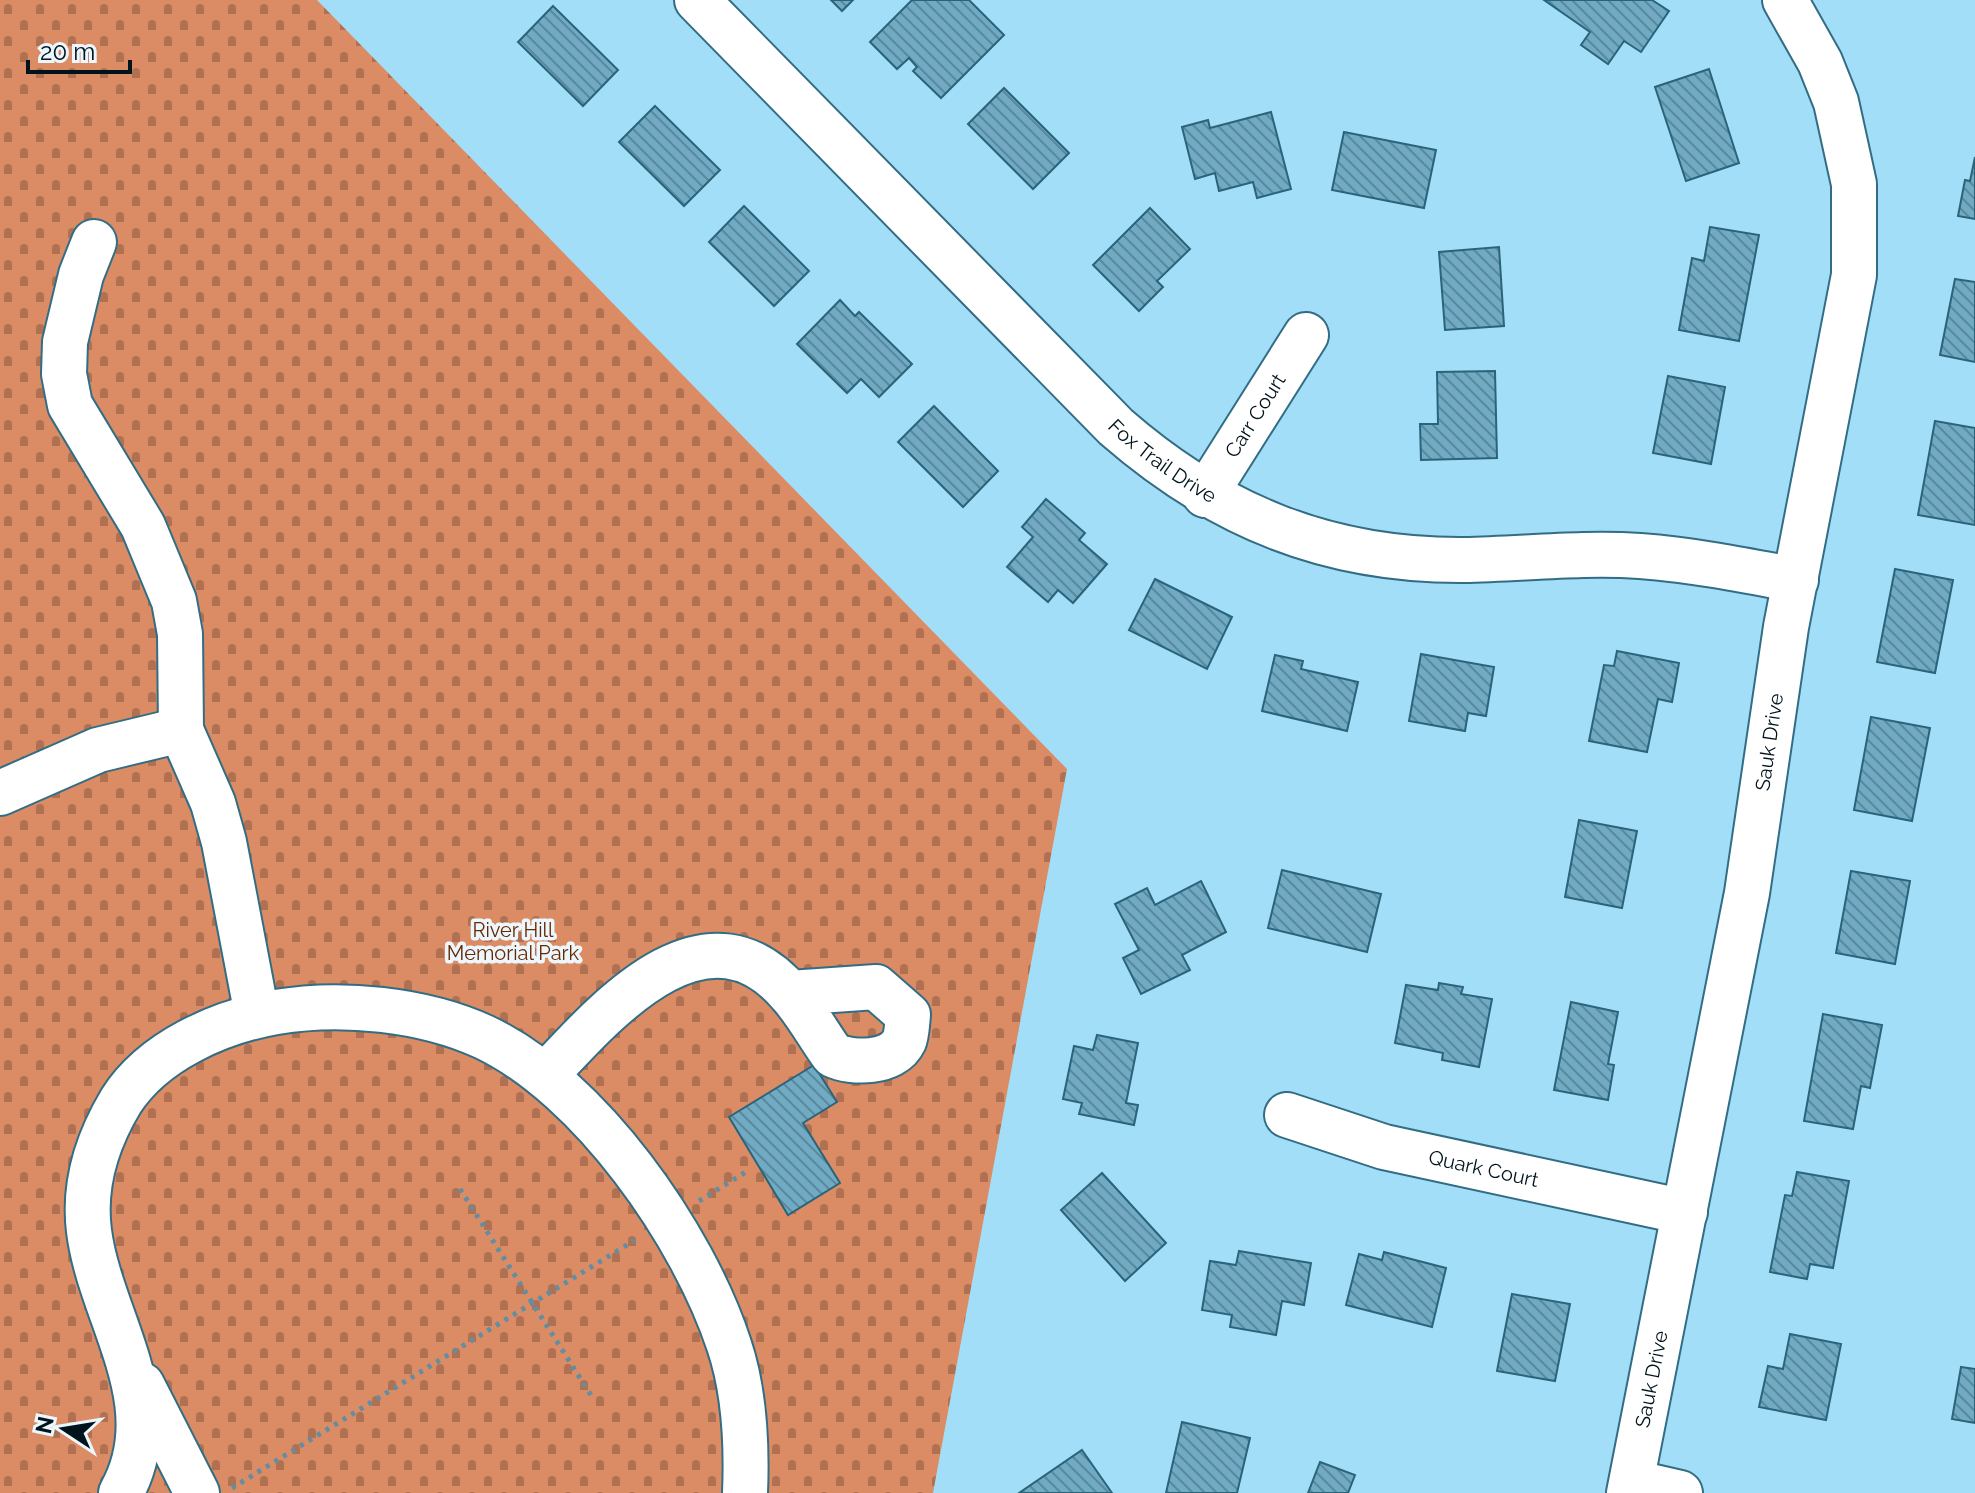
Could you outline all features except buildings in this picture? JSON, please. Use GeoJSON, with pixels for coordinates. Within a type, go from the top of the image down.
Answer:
{"type":"FeatureCollection","features":[{"type":"Feature","properties":{"kind":"street","name":"Fox Trail Drive"},"geometry":{"type":"LineString","coordinates":[[697,0],[1116,427],[1159,464],[1205,495],[1284,532],[1371,554],[1460,560],[1637,556],[1714,564],[1796,580]]}},
{"type":"Feature","properties":{"kind":"street","name":"Sauk Drive"},"geometry":{"type":"LineString","coordinates":[[1630,1488],[1747,893],[1767,740],[1854,275],[1854,184],[1836,102],[1820,62],[1785,0]]}},
{"type":"Feature","properties":{"kind":"street"},"geometry":{"type":"LineString","coordinates":[[94,242],[71,310],[64,374],[70,405],[143,526],[174,601],[180,634],[181,730],[213,803],[224,842],[257,1015]]}},
{"type":"Feature","properties":{"kind":"street","name":"Carr Court"},"geometry":{"type":"LineString","coordinates":[[1205,495],[1306,335]]}},
{"type":"Feature","properties":{"kind":"street"},"geometry":{"type":"LineString","coordinates":[[0,793],[98,750],[181,730]]}},
{"type":"Feature","properties":{"kind":"street"},"geometry":{"type":"LineString","coordinates":[[545,1076],[585,1033],[667,966],[714,955],[741,959],[761,969],[790,993]]}},
{"type":"Feature","properties":{"kind":"street"},"geometry":{"type":"LineString","coordinates":[[197,1493],[129,1358],[93,1257],[87,1194],[91,1165],[123,1099],[149,1069],[203,1035],[257,1015],[318,1007],[423,1019],[482,1036],[566,1091],[605,1134],[666,1221],[713,1305],[729,1345],[744,1426],[745,1493]]}},
{"type":"Feature","properties":{"kind":"street","name":"Quark Court"},"geometry":{"type":"LineString","coordinates":[[1287,1115],[1384,1147],[1685,1212]]}},
{"type":"Feature","properties":{"kind":"street"},"geometry":{"type":"LineString","coordinates":[[121,1493],[134,1454],[138,1425],[129,1358]]}},
{"type":"Feature","properties":{"kind":"street"},"geometry":{"type":"LineString","coordinates":[[1630,1488],[1680,1493]]}},
{"type":"Feature","properties":{"kind":"path"},"geometry":{"type":"LineString","coordinates":[[223,1493],[749,1170]]}},
{"type":"Feature","properties":{"kind":"path"},"geometry":{"type":"LineString","coordinates":[[460,1189],[594,1400]]}},
{"type":"Feature","properties":{"kind":"green space","name":"River Hill Memorial Park"},"geometry":{"type":"Polygon","coordinates":[[[0,0],[317,0],[1067,769],[933,1493],[0,1493],[0,0]]]}}]}
